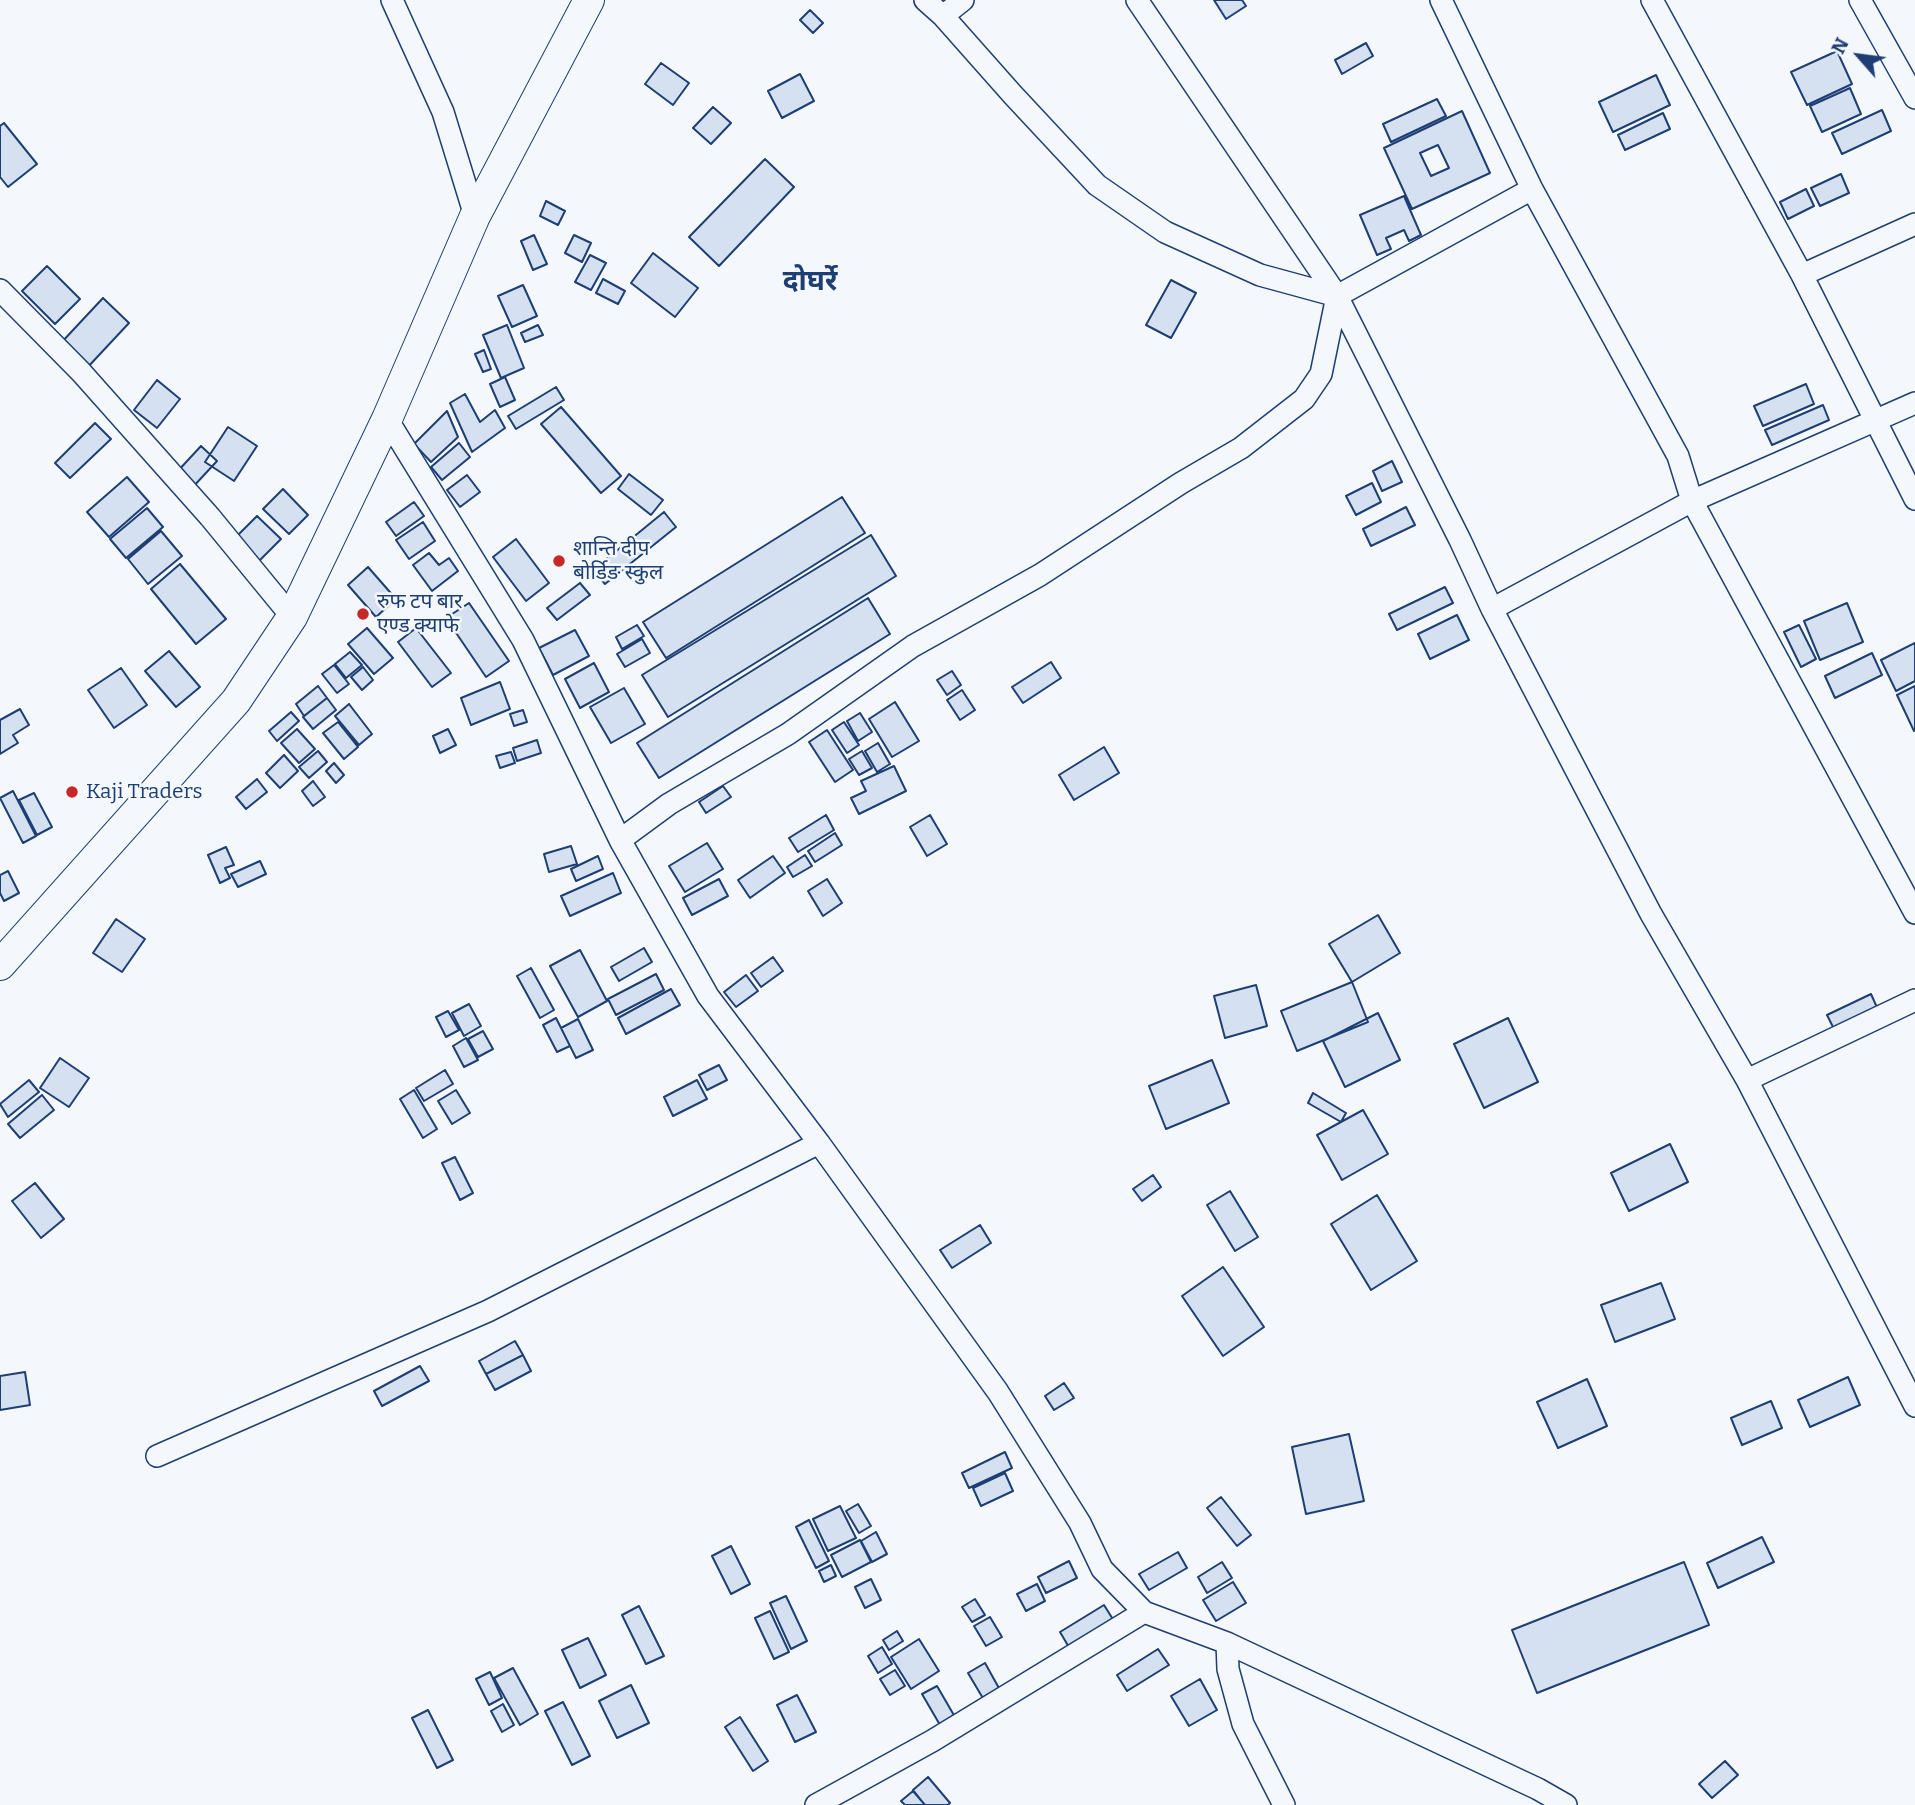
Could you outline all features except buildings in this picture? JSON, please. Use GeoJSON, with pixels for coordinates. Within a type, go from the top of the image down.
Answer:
{"type":"FeatureCollection","features":[{"type":"Feature","properties":{"kind":"main road"},"geometry":{"type":"LineString","coordinates":[[0,965],[236,701],[292,617],[387,418],[475,216],[589,0]]}},
{"type":"Feature","properties":{"kind":"street"},"geometry":{"type":"LineString","coordinates":[[392,0],[443,112],[475,216]]}},
{"type":"Feature","properties":{"kind":"street"},"geometry":{"type":"LineString","coordinates":[[925,0],[943,16],[1097,186],[1165,232],[1260,275],[1337,296],[1532,189]]}},
{"type":"Feature","properties":{"kind":"street"},"geometry":{"type":"LineString","coordinates":[[943,16],[963,0]]}},
{"type":"Feature","properties":{"kind":"street"},"geometry":{"type":"LineString","coordinates":[[1137,0],[1337,296],[1492,609],[1651,914],[1748,1080],[1915,1406]]}},
{"type":"Feature","properties":{"kind":"street"},"geometry":{"type":"LineString","coordinates":[[1441,0],[1532,189],[1678,456],[1692,500],[1915,913]]}},
{"type":"Feature","properties":{"kind":"street"},"geometry":{"type":"LineString","coordinates":[[1653,0],[1802,275],[1915,499]]}},
{"type":"Feature","properties":{"kind":"street"},"geometry":{"type":"LineString","coordinates":[[1860,0],[1915,98]]}},
{"type":"Feature","properties":{"kind":"street"},"geometry":{"type":"LineString","coordinates":[[1802,275],[1915,224]]}},
{"type":"Feature","properties":{"kind":"street"},"geometry":{"type":"LineString","coordinates":[[0,290],[90,382],[210,517],[292,617]]}},
{"type":"Feature","properties":{"kind":"street"},"geometry":{"type":"LineString","coordinates":[[620,840],[669,804],[788,734],[913,646],[1040,575],[1181,483],[1241,448],[1304,399],[1321,374],[1337,296]]}},
{"type":"Feature","properties":{"kind":"street"},"geometry":{"type":"LineString","coordinates":[[1492,609],[1692,500],[1915,403]]}},
{"type":"Feature","properties":{"kind":"street"},"geometry":{"type":"LineString","coordinates":[[387,418],[523,640],[620,840],[708,996],[819,1143],[998,1392],[1080,1523],[1102,1569],[1144,1612],[1227,1643],[1538,1789],[1566,1805]]}},
{"type":"Feature","properties":{"kind":"street"},"geometry":{"type":"LineString","coordinates":[[1748,1080],[1915,1000]]}},
{"type":"Feature","properties":{"kind":"street"},"geometry":{"type":"LineString","coordinates":[[157,1456],[488,1311],[819,1143]]}},
{"type":"Feature","properties":{"kind":"street"},"geometry":{"type":"LineString","coordinates":[[816,1805],[932,1741],[1144,1612]]}},
{"type":"Feature","properties":{"kind":"street"},"geometry":{"type":"LineString","coordinates":[[1227,1643],[1228,1669],[1242,1724],[1284,1805]]}},
{"type":"Feature","properties":{"kind":"place","name":"शान्ति दीप बोर्डिङ स्कुल"},"geometry":{"type":"Point","coordinates":[559,561]}},
{"type":"Feature","properties":{"kind":"place","name":"रुफ टप बार एण्ड क्याफे"},"geometry":{"type":"Point","coordinates":[363,614]}},
{"type":"Feature","properties":{"kind":"place","name":"Kaji Traders"},"geometry":{"type":"Point","coordinates":[72,792]}},
{"type":"Feature","properties":{"kind":"district","name":"दोघर्रे"},"geometry":{"type":"Point","coordinates":[810,282]}}]}
